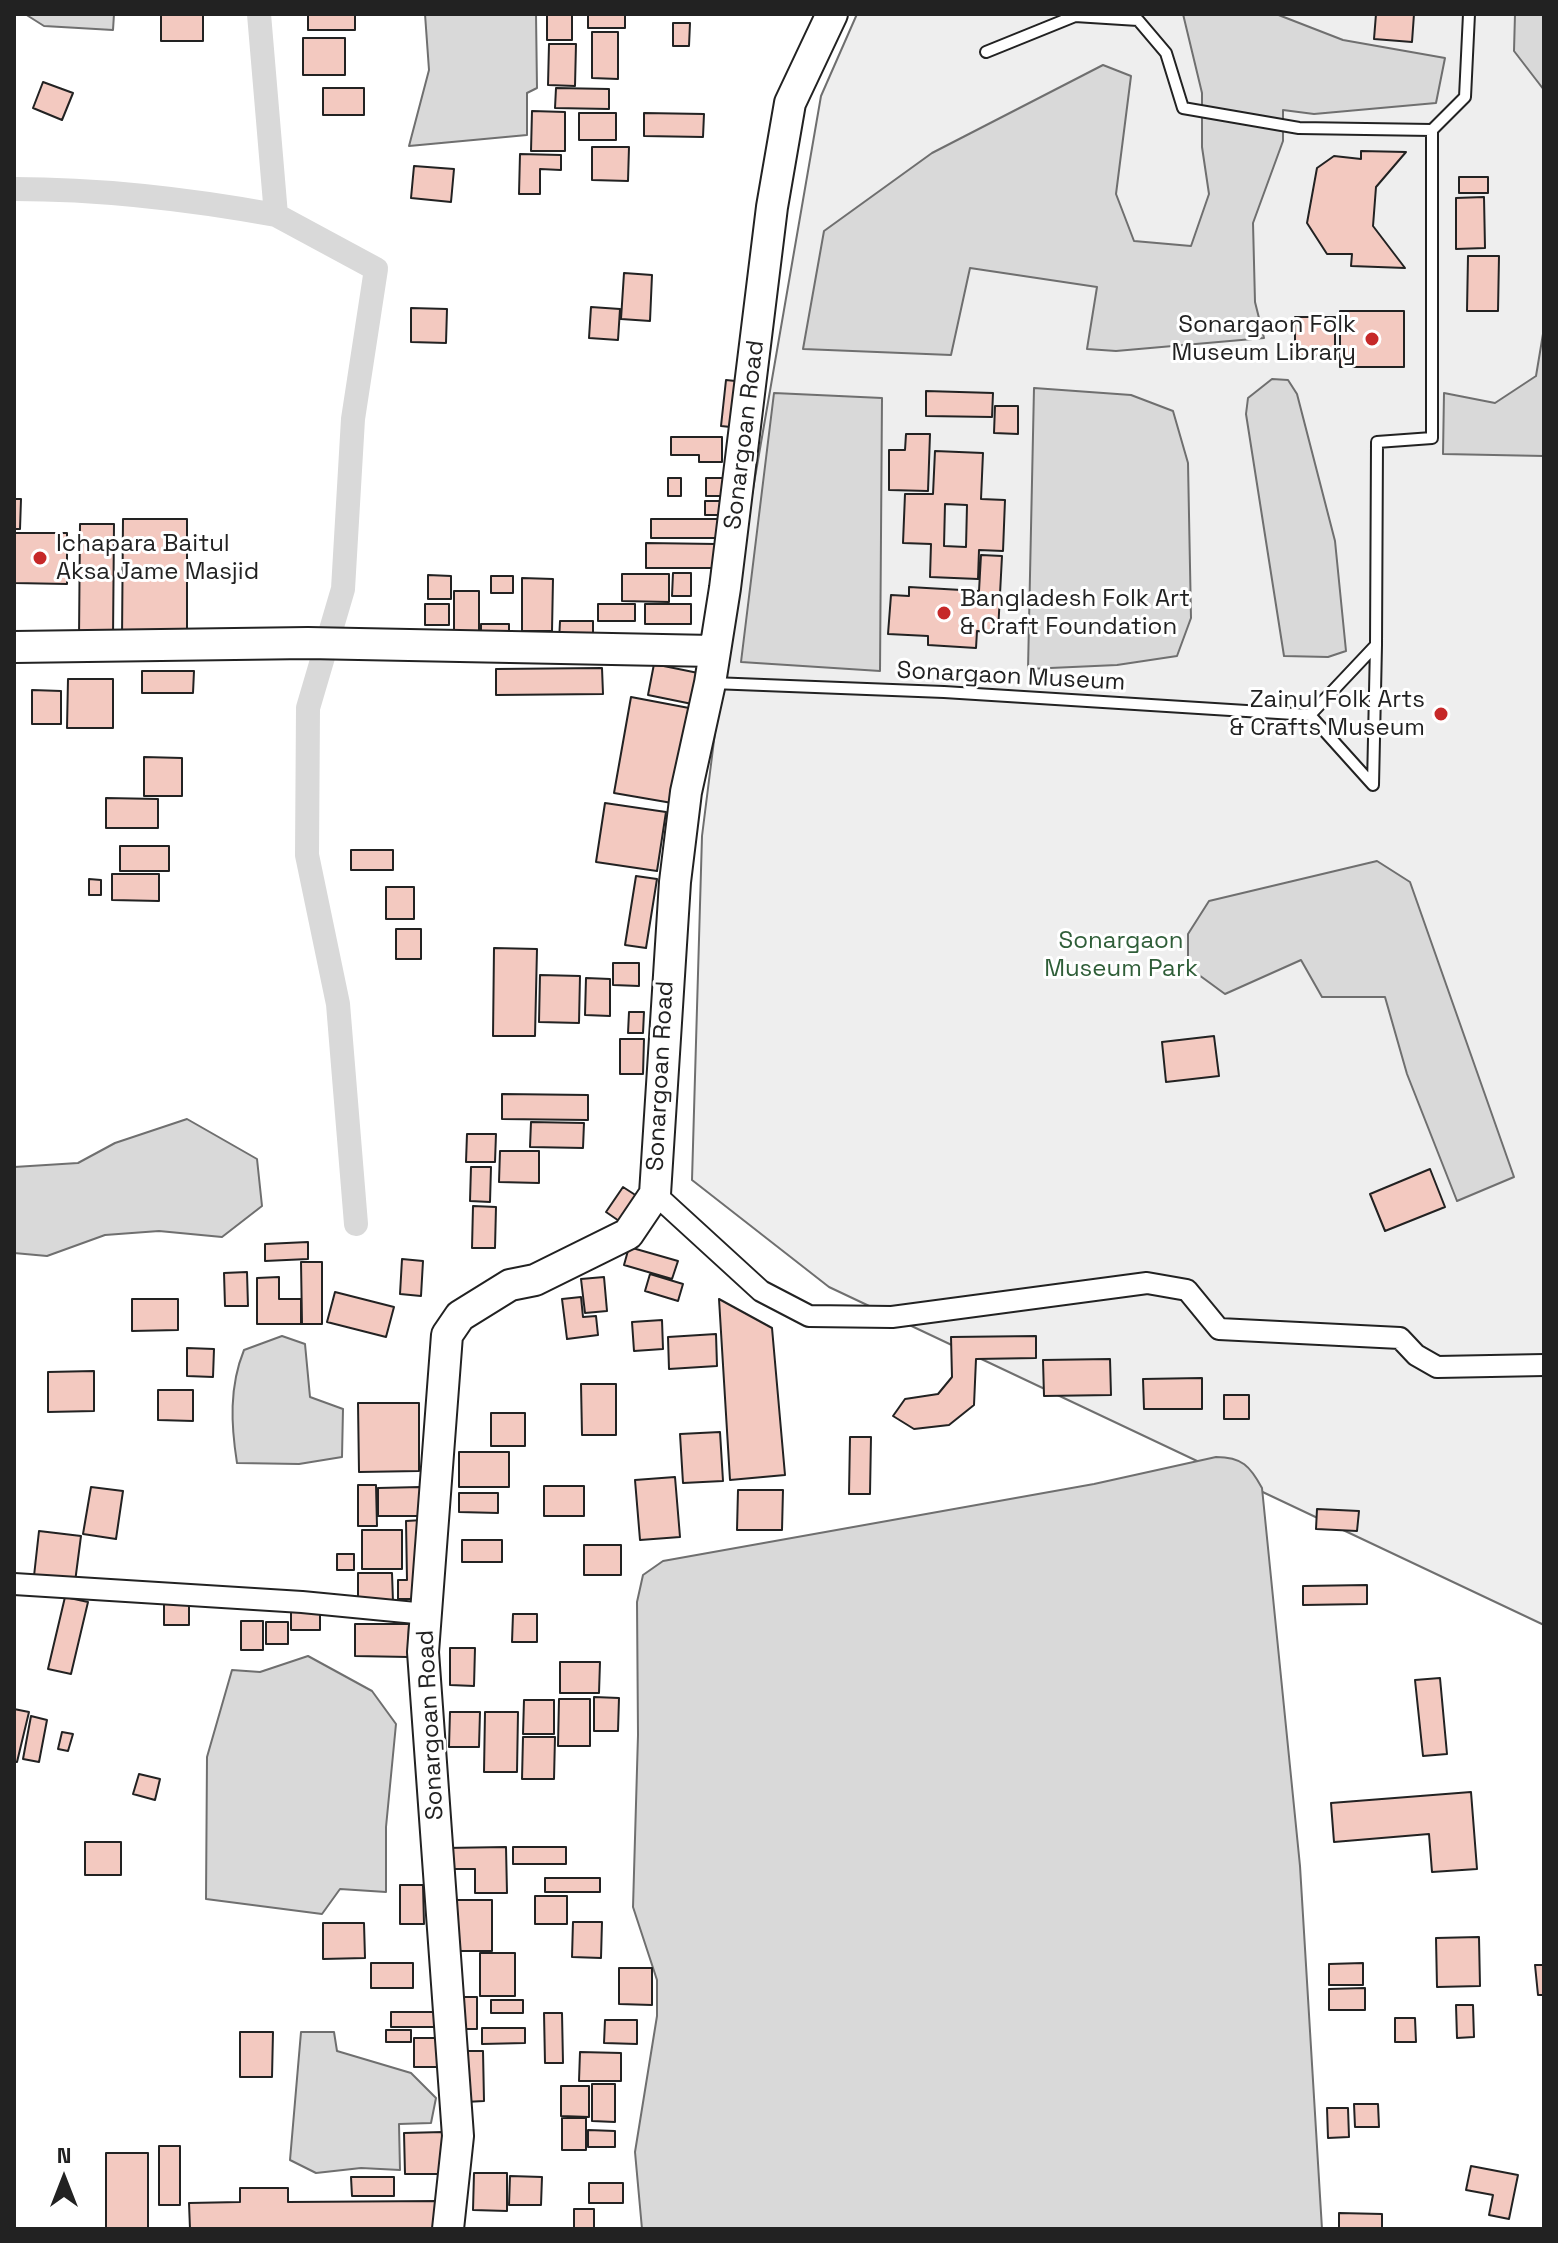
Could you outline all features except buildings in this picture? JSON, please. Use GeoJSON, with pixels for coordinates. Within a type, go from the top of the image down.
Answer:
{"type":"FeatureCollection","features":[{"type":"Feature","properties":{"kind":"main road","name":"Sonargoan Road"},"geometry":{"type":"LineString","coordinates":[[448,2229],[458,2136],[423,1652],[447,1335],[460,1316],[510,1285],[535,1280],[628,1234],[655,1194],[675,882],[686,792],[710,683],[725,588],[772,207],[790,103],[832,14]]}},
{"type":"Feature","properties":{"kind":"main road"},"geometry":{"type":"LineString","coordinates":[[14,647],[308,643],[713,651]]}},
{"type":"Feature","properties":{"kind":"street"},"geometry":{"type":"LineString","coordinates":[[655,1194],[761,1291],[809,1316],[892,1317],[1147,1283],[1187,1290],[1219,1329],[1400,1338],[1416,1355],[1437,1367],[1544,1365]]}},
{"type":"Feature","properties":{"kind":"street"},"geometry":{"type":"LineString","coordinates":[[14,1584],[302,1602],[426,1614]]}},
{"type":"Feature","properties":{"kind":"lane"},"geometry":{"type":"LineString","coordinates":[[1376,645],[1310,715],[1373,785],[1376,645],[1377,442],[1432,438],[1432,130],[1465,97],[1469,14]]}},
{"type":"Feature","properties":{"kind":"lane"},"geometry":{"type":"LineString","coordinates":[[986,52],[1075,16],[1138,20],[1166,53],[1183,108],[1299,128],[1432,130]]}},
{"type":"Feature","properties":{"kind":"lane","name":"Sonargaon Museum"},"geometry":{"type":"LineString","coordinates":[[710,683],[944,692],[1310,715]]}},
{"type":"Feature","properties":{"kind":"green space","name":"Sonargaon Museum Park"},"geometry":{"type":"Polygon","coordinates":[[[857,14],[1544,14],[1544,1625],[829,1287],[692,1180],[702,836],[726,645],[821,96],[857,14]]]}},
{"type":"Feature","properties":{"kind":"shaded area"},"geometry":{"type":"Polygon","coordinates":[[[25,14],[114,14],[113,30],[44,26],[25,14]]]}},
{"type":"Feature","properties":{"kind":"shaded area"},"geometry":{"type":"Polygon","coordinates":[[[425,14],[536,14],[537,88],[527,93],[527,135],[409,146],[429,70],[425,14]]]}},
{"type":"Feature","properties":{"kind":"shaded area"},"geometry":{"type":"Polygon","coordinates":[[[1183,14],[1276,14],[1343,40],[1445,58],[1436,103],[1314,114],[1283,110],[1283,141],[1253,223],[1255,302],[1264,338],[1116,351],[1087,349],[1097,287],[970,268],[951,355],[803,349],[824,231],[932,153],[1103,65],[1131,76],[1116,194],[1134,241],[1191,246],[1209,194],[1202,147],[1202,93],[1183,14]]]}},
{"type":"Feature","properties":{"kind":"shaded area"},"geometry":{"type":"Polygon","coordinates":[[[1515,14],[1544,14],[1544,90],[1514,51],[1515,14]]]}},
{"type":"Feature","properties":{"kind":"shaded area"},"geometry":{"type":"Polygon","coordinates":[[[1544,328],[1544,456],[1443,454],[1444,393],[1495,403],[1536,376],[1544,328]]]}},
{"type":"Feature","properties":{"kind":"shaded area"},"geometry":{"type":"Polygon","coordinates":[[[1272,379],[1288,380],[1297,394],[1335,541],[1346,651],[1328,657],[1284,656],[1246,414],[1248,398],[1272,379]]]}},
{"type":"Feature","properties":{"kind":"shaded area"},"geometry":{"type":"Polygon","coordinates":[[[1034,388],[1131,395],[1173,411],[1188,463],[1191,618],[1177,656],[1117,665],[1028,669],[1034,388]]]}},
{"type":"Feature","properties":{"kind":"shaded area"},"geometry":{"type":"Polygon","coordinates":[[[774,393],[882,398],[880,671],[741,662],[774,393]]]}},
{"type":"Feature","properties":{"kind":"shaded area"},"geometry":{"type":"Polygon","coordinates":[[[1377,861],[1410,882],[1514,1177],[1457,1201],[1407,1074],[1385,997],[1322,997],[1301,960],[1225,994],[1188,967],[1188,934],[1209,901],[1377,861]]]}},
{"type":"Feature","properties":{"kind":"shaded area"},"geometry":{"type":"Polygon","coordinates":[[[187,1119],[257,1159],[262,1206],[222,1237],[159,1231],[105,1235],[47,1256],[14,1253],[14,1167],[78,1163],[115,1143],[187,1119]]]}},
{"type":"Feature","properties":{"kind":"shaded area"},"geometry":{"type":"Polygon","coordinates":[[[282,1336],[305,1344],[310,1397],[343,1409],[342,1457],[299,1464],[237,1463],[233,1406],[239,1364],[244,1350],[282,1336]]]}},
{"type":"Feature","properties":{"kind":"shaded area"},"geometry":{"type":"Polygon","coordinates":[[[1216,1457],[1244,1464],[1262,1488],[1300,1866],[1322,2229],[642,2229],[635,2152],[657,2016],[657,1980],[633,1907],[638,1735],[637,1602],[643,1575],[663,1561],[1094,1484],[1216,1457]]]}},
{"type":"Feature","properties":{"kind":"shaded area"},"geometry":{"type":"Polygon","coordinates":[[[308,1656],[372,1691],[396,1724],[386,1827],[386,1892],[340,1889],[322,1914],[206,1899],[207,1757],[232,1670],[260,1672],[308,1656]]]}},
{"type":"Feature","properties":{"kind":"shaded area"},"geometry":{"type":"Polygon","coordinates":[[[301,2032],[334,2032],[337,2051],[411,2073],[436,2098],[431,2123],[399,2124],[400,2170],[361,2168],[316,2173],[290,2160],[301,2032]]]}},
{"type":"Feature","properties":{"kind":"waterway"},"geometry":{"type":"LineString","coordinates":[[259,14],[276,215],[376,269],[353,419],[343,589],[308,708],[307,855],[338,1004],[356,1224]]}},
{"type":"Feature","properties":{"kind":"waterway"},"geometry":{"type":"LineString","coordinates":[[14,189],[145,196],[276,215]]}},
{"type":"Feature","properties":{"kind":"place","name":"Sonargaon Folk Museum Library"},"geometry":{"type":"Point","coordinates":[1372,339]}},
{"type":"Feature","properties":{"kind":"place","name":"Ichapara Baitul Aksa Jame Masjid"},"geometry":{"type":"Point","coordinates":[40,558]}},
{"type":"Feature","properties":{"kind":"place","name":"Bangladesh Folk Art & Craft Foundation"},"geometry":{"type":"Point","coordinates":[944,613]}},
{"type":"Feature","properties":{"kind":"place","name":"Zainul Folk Arts & Crafts Museum"},"geometry":{"type":"Point","coordinates":[1441,714]}}]}
